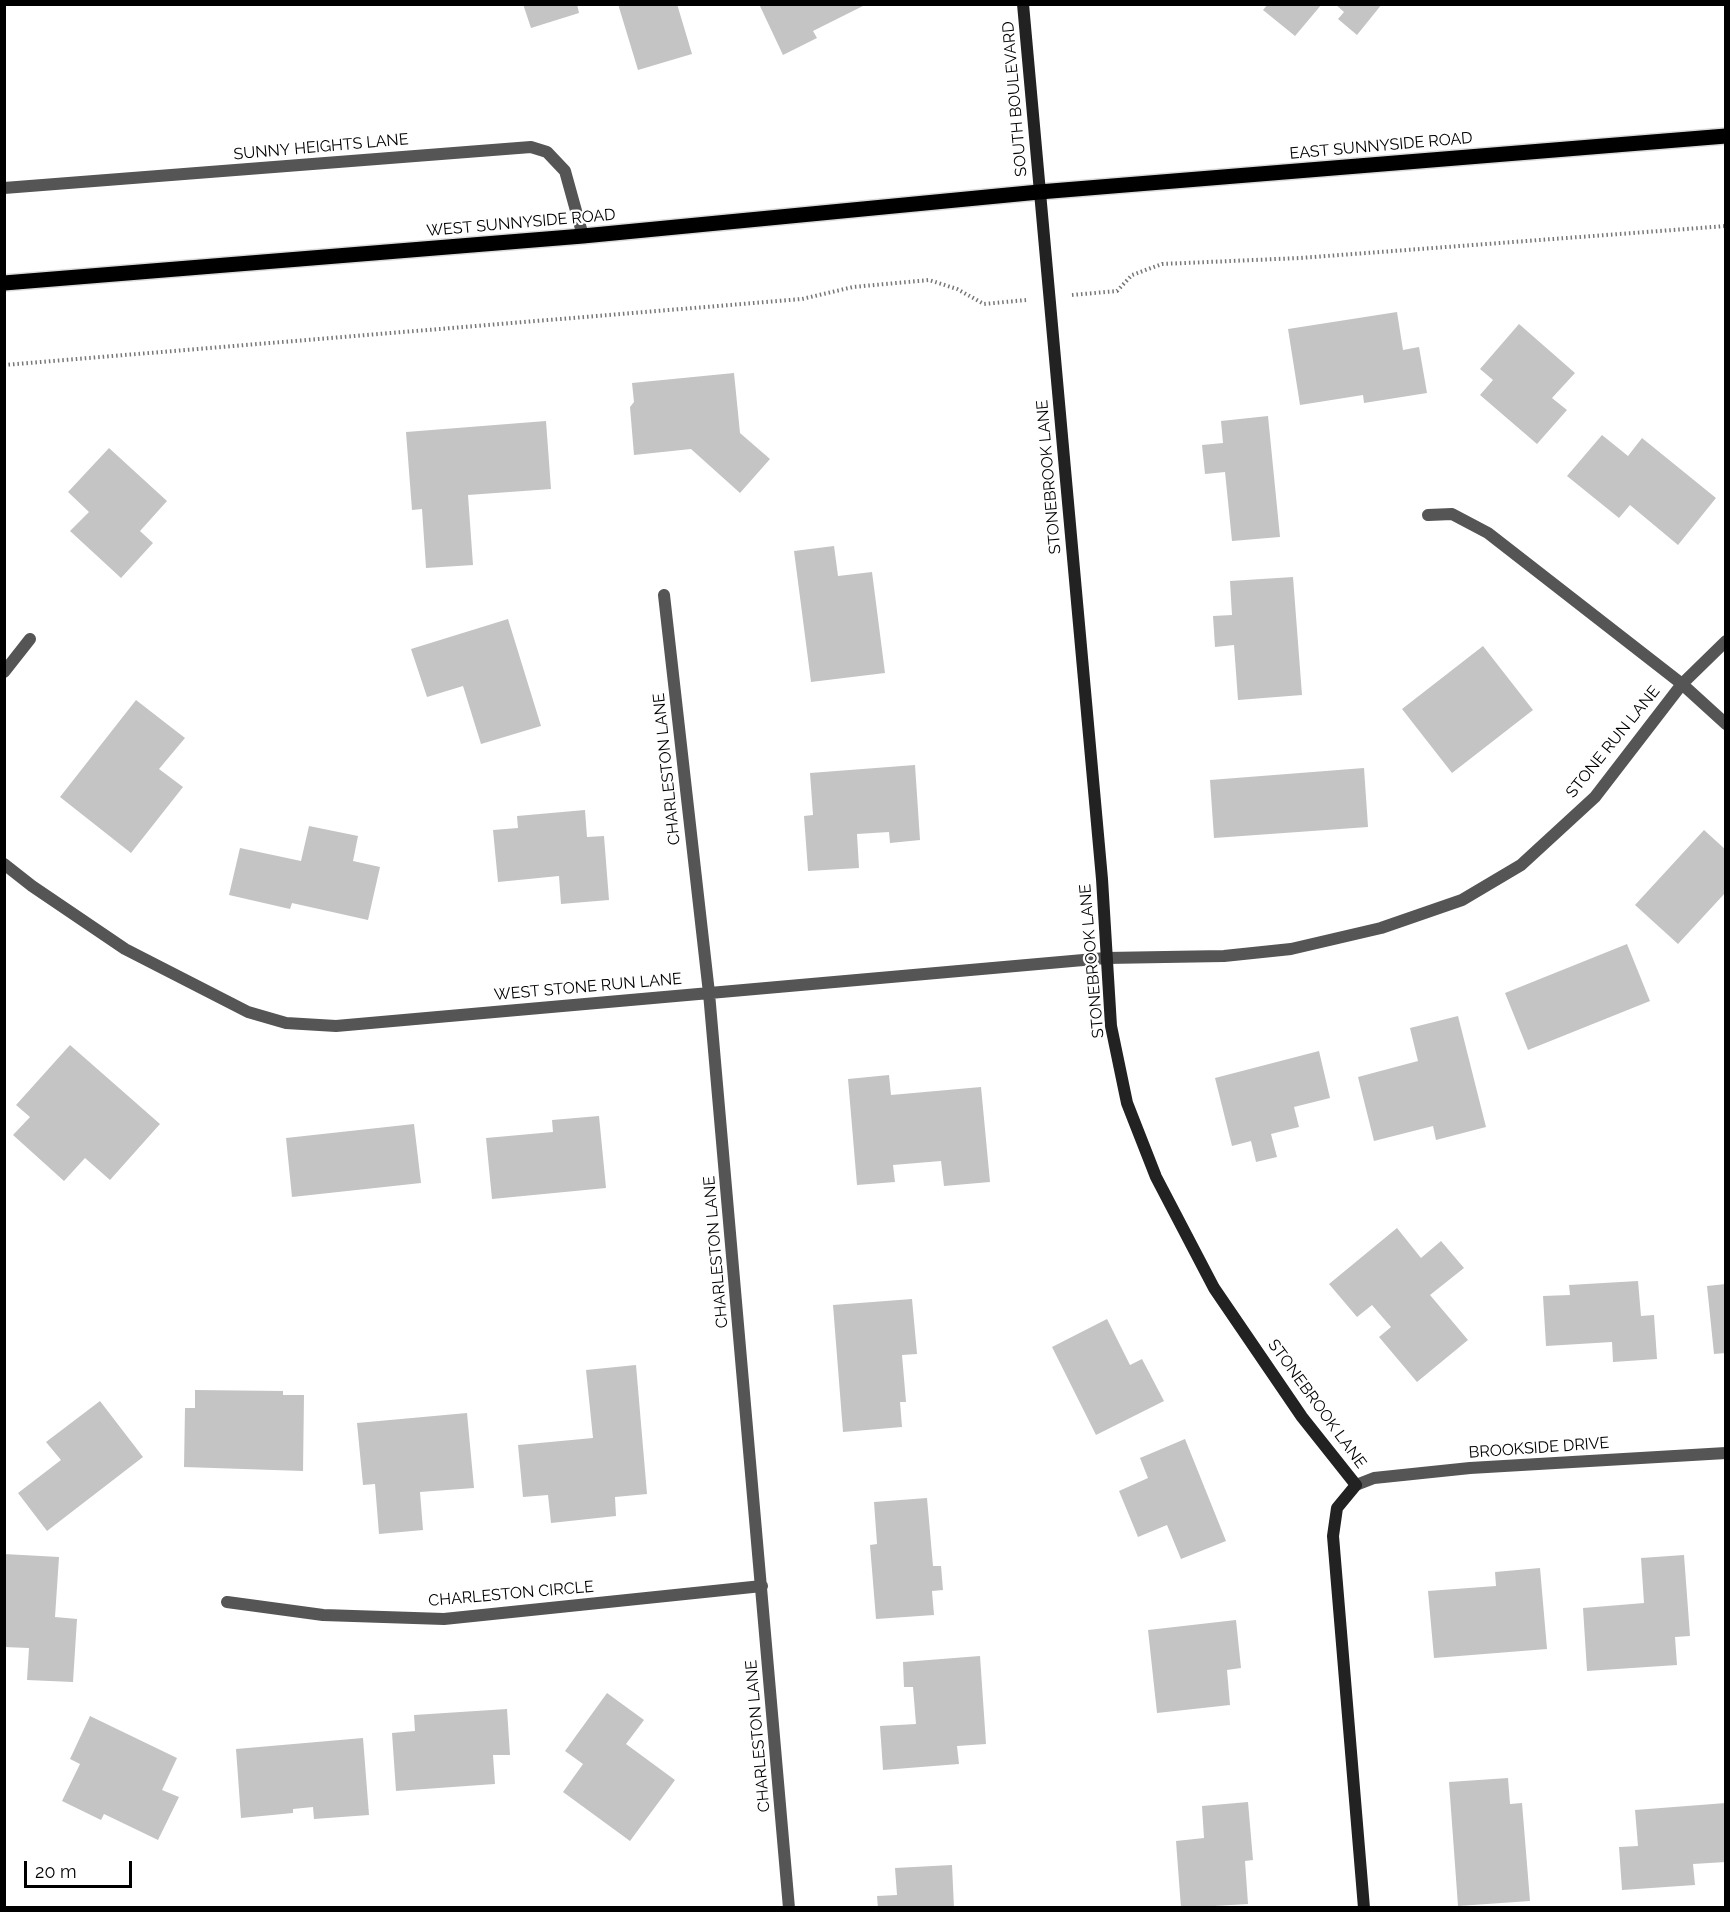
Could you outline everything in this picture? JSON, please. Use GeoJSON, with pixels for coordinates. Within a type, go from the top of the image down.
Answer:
{"type":"FeatureCollection","features":[{"type":"Feature","properties":{"kind":"main road","name":"EAST SUNNYSIDE ROAD"},"geometry":{"type":"LineString","coordinates":[[1039,192],[1725,136]]}},
{"type":"Feature","properties":{"kind":"main road","name":"WEST SUNNYSIDE ROAD"},"geometry":{"type":"LineString","coordinates":[[4,284],[583,236],[1039,192]]}},
{"type":"Feature","properties":{"kind":"street","name":"SOUTH BOULEVARD"},"geometry":{"type":"LineString","coordinates":[[1023,4],[1039,192]]}},
{"type":"Feature","properties":{"kind":"street","name":"SUNNY HEIGHTS LANE"},"geometry":{"type":"LineString","coordinates":[[4,188],[531,147],[547,152],[566,171],[583,236]]}},
{"type":"Feature","properties":{"kind":"street","name":"STONEBROOK LANE"},"geometry":{"type":"LineString","coordinates":[[1039,192],[1102,879],[1111,1026],[1127,1103],[1156,1178],[1214,1288],[1302,1417],[1356,1485],[1337,1508],[1333,1536],[1364,1908]]}},
{"type":"Feature","properties":{"kind":"street"},"geometry":{"type":"LineString","coordinates":[[1428,515],[1452,514],[1488,533],[1682,684],[1725,724]]}},
{"type":"Feature","properties":{"kind":"street","name":"CHARLESTON LANE"},"geometry":{"type":"LineString","coordinates":[[664,595],[709,993],[789,1908]]}},
{"type":"Feature","properties":{"kind":"street"},"geometry":{"type":"LineString","coordinates":[[4,672],[30,639]]}},
{"type":"Feature","properties":{"kind":"street","name":"STONE RUN LANE"},"geometry":{"type":"LineString","coordinates":[[1218,956],[1291,949],[1381,928],[1462,900],[1512,871],[1595,797],[1682,684],[1725,640]]}},
{"type":"Feature","properties":{"kind":"street","name":"WEST STONE RUN LANE"},"geometry":{"type":"LineString","coordinates":[[4,864],[32,886],[125,949],[248,1012],[286,1023],[336,1026],[1106,958],[1218,956]]}},
{"type":"Feature","properties":{"kind":"street","name":"BROOKSIDE DRIVE"},"geometry":{"type":"LineString","coordinates":[[1356,1485],[1374,1478],[1470,1468],[1725,1453]]}},
{"type":"Feature","properties":{"kind":"street","name":"CHARLESTON CIRCLE"},"geometry":{"type":"LineString","coordinates":[[226,1602],[323,1615],[444,1619],[762,1586]]}},
{"type":"Feature","properties":{"kind":"path"},"geometry":{"type":"LineString","coordinates":[[1117,291],[1132,275],[1162,264],[1300,258],[1725,226]]}},
{"type":"Feature","properties":{"kind":"path"},"geometry":{"type":"LineString","coordinates":[[4,365],[802,299],[853,287],[929,280],[957,289],[984,304]]}},
{"type":"Feature","properties":{"kind":"building"},"geometry":{"type":"Polygon","coordinates":[[[523,4],[577,4],[579,13],[531,28],[523,4]]]}},
{"type":"Feature","properties":{"kind":"building"},"geometry":{"type":"Polygon","coordinates":[[[618,4],[677,4],[692,54],[638,70],[618,4]]]}},
{"type":"Feature","properties":{"kind":"building"},"geometry":{"type":"Polygon","coordinates":[[[759,4],[867,4],[813,31],[817,38],[783,55],[759,4]]]}},
{"type":"Feature","properties":{"kind":"building"},"geometry":{"type":"Polygon","coordinates":[[[1268,4],[1322,4],[1295,36],[1263,10],[1268,4]]]}},
{"type":"Feature","properties":{"kind":"building"},"geometry":{"type":"Polygon","coordinates":[[[1335,4],[1382,4],[1357,35],[1338,19],[1344,12],[1335,4]]]}},
{"type":"Feature","properties":{"kind":"building"},"geometry":{"type":"Polygon","coordinates":[[[1397,312],[1403,350],[1419,347],[1427,393],[1364,403],[1363,395],[1300,405],[1288,329],[1397,312]]]}},
{"type":"Feature","properties":{"kind":"building"},"geometry":{"type":"Polygon","coordinates":[[[1519,324],[1575,373],[1552,398],[1567,410],[1537,444],[1480,395],[1493,380],[1480,369],[1519,324]]]}},
{"type":"Feature","properties":{"kind":"building"},"geometry":{"type":"Polygon","coordinates":[[[734,373],[740,433],[770,459],[740,493],[691,449],[634,455],[630,407],[634,402],[632,383],[734,373]]]}},
{"type":"Feature","properties":{"kind":"building"},"geometry":{"type":"Polygon","coordinates":[[[1268,416],[1280,537],[1232,541],[1225,472],[1205,474],[1202,445],[1223,443],[1221,421],[1268,416]]]}},
{"type":"Feature","properties":{"kind":"building"},"geometry":{"type":"Polygon","coordinates":[[[546,421],[551,489],[468,495],[473,565],[426,568],[422,509],[412,510],[406,432],[546,421]]]}},
{"type":"Feature","properties":{"kind":"building"},"geometry":{"type":"Polygon","coordinates":[[[1602,435],[1628,456],[1642,438],[1716,498],[1678,545],[1630,505],[1619,518],[1567,476],[1602,435]]]}},
{"type":"Feature","properties":{"kind":"building"},"geometry":{"type":"Polygon","coordinates":[[[109,448],[167,501],[140,531],[153,543],[121,578],[70,531],[89,512],[68,492],[109,448]]]}},
{"type":"Feature","properties":{"kind":"building"},"geometry":{"type":"Polygon","coordinates":[[[834,546],[838,576],[872,572],[885,673],[811,682],[794,551],[834,546]]]}},
{"type":"Feature","properties":{"kind":"building"},"geometry":{"type":"Polygon","coordinates":[[[1293,577],[1302,695],[1238,700],[1234,645],[1215,647],[1213,616],[1232,615],[1230,581],[1293,577]]]}},
{"type":"Feature","properties":{"kind":"building"},"geometry":{"type":"Polygon","coordinates":[[[508,619],[541,726],[481,744],[463,686],[427,697],[411,649],[508,619]]]}},
{"type":"Feature","properties":{"kind":"building"},"geometry":{"type":"Polygon","coordinates":[[[1483,646],[1533,710],[1452,773],[1402,709],[1483,646]]]}},
{"type":"Feature","properties":{"kind":"building"},"geometry":{"type":"Polygon","coordinates":[[[136,700],[185,738],[159,769],[183,787],[131,853],[60,797],[136,700]]]}},
{"type":"Feature","properties":{"kind":"building"},"geometry":{"type":"Polygon","coordinates":[[[915,765],[920,840],[890,843],[889,832],[857,834],[859,868],[808,871],[804,816],[813,815],[810,773],[915,765]]]}},
{"type":"Feature","properties":{"kind":"building"},"geometry":{"type":"Polygon","coordinates":[[[1364,768],[1368,827],[1214,838],[1210,780],[1364,768]]]}},
{"type":"Feature","properties":{"kind":"building"},"geometry":{"type":"Polygon","coordinates":[[[585,810],[587,837],[604,836],[609,900],[561,904],[559,876],[498,882],[493,830],[518,828],[517,816],[585,810]]]}},
{"type":"Feature","properties":{"kind":"building"},"geometry":{"type":"Polygon","coordinates":[[[309,826],[358,836],[353,861],[380,867],[368,920],[292,903],[290,909],[229,895],[240,848],[301,861],[309,826]]]}},
{"type":"Feature","properties":{"kind":"building"},"geometry":{"type":"Polygon","coordinates":[[[1704,830],[1726,850],[1726,892],[1678,944],[1635,905],[1704,830]]]}},
{"type":"Feature","properties":{"kind":"building"},"geometry":{"type":"Polygon","coordinates":[[[1627,944],[1650,1001],[1528,1050],[1505,993],[1627,944]]]}},
{"type":"Feature","properties":{"kind":"building"},"geometry":{"type":"Polygon","coordinates":[[[1458,1016],[1486,1127],[1436,1140],[1433,1126],[1374,1141],[1358,1077],[1418,1061],[1410,1028],[1458,1016]]]}},
{"type":"Feature","properties":{"kind":"building"},"geometry":{"type":"Polygon","coordinates":[[[70,1045],[160,1124],[110,1180],[85,1158],[64,1181],[13,1135],[30,1117],[16,1105],[70,1045]]]}},
{"type":"Feature","properties":{"kind":"building"},"geometry":{"type":"Polygon","coordinates":[[[1319,1051],[1330,1098],[1294,1107],[1299,1127],[1271,1134],[1277,1157],[1256,1162],[1251,1141],[1232,1146],[1215,1078],[1319,1051]]]}},
{"type":"Feature","properties":{"kind":"building"},"geometry":{"type":"Polygon","coordinates":[[[889,1075],[891,1095],[981,1087],[990,1182],[944,1186],[941,1161],[893,1165],[895,1182],[857,1185],[848,1079],[889,1075]]]}},
{"type":"Feature","properties":{"kind":"building"},"geometry":{"type":"Polygon","coordinates":[[[599,1116],[606,1188],[492,1199],[486,1138],[553,1132],[552,1120],[599,1116]]]}},
{"type":"Feature","properties":{"kind":"building"},"geometry":{"type":"Polygon","coordinates":[[[414,1124],[421,1183],[292,1197],[286,1138],[414,1124]]]}},
{"type":"Feature","properties":{"kind":"building"},"geometry":{"type":"Polygon","coordinates":[[[1397,1228],[1421,1258],[1441,1241],[1464,1268],[1430,1295],[1468,1340],[1417,1382],[1379,1337],[1391,1327],[1372,1305],[1357,1317],[1329,1284],[1397,1228]]]}},
{"type":"Feature","properties":{"kind":"building"},"geometry":{"type":"Polygon","coordinates":[[[1638,1281],[1641,1316],[1654,1315],[1657,1359],[1613,1362],[1612,1342],[1546,1346],[1543,1296],[1570,1295],[1569,1285],[1638,1281]]]}},
{"type":"Feature","properties":{"kind":"building"},"geometry":{"type":"Polygon","coordinates":[[[1726,1284],[1726,1353],[1714,1354],[1707,1286],[1726,1284]]]}},
{"type":"Feature","properties":{"kind":"building"},"geometry":{"type":"Polygon","coordinates":[[[912,1299],[917,1354],[902,1355],[906,1402],[900,1402],[902,1427],[843,1432],[833,1305],[912,1299]]]}},
{"type":"Feature","properties":{"kind":"building"},"geometry":{"type":"Polygon","coordinates":[[[1107,1319],[1130,1365],[1142,1359],[1164,1401],[1096,1435],[1052,1347],[1107,1319]]]}},
{"type":"Feature","properties":{"kind":"building"},"geometry":{"type":"Polygon","coordinates":[[[636,1365],[647,1494],[615,1497],[616,1516],[551,1523],[548,1495],[523,1497],[518,1445],[593,1438],[586,1370],[636,1365]]]}},
{"type":"Feature","properties":{"kind":"building"},"geometry":{"type":"Polygon","coordinates":[[[195,1390],[283,1391],[283,1395],[304,1395],[303,1471],[184,1467],[185,1408],[195,1408],[195,1390]]]}},
{"type":"Feature","properties":{"kind":"building"},"geometry":{"type":"Polygon","coordinates":[[[100,1401],[143,1457],[47,1531],[18,1493],[61,1460],[46,1442],[100,1401]]]}},
{"type":"Feature","properties":{"kind":"building"},"geometry":{"type":"Polygon","coordinates":[[[467,1413],[474,1488],[420,1492],[423,1530],[379,1534],[375,1484],[363,1485],[357,1423],[467,1413]]]}},
{"type":"Feature","properties":{"kind":"building"},"geometry":{"type":"Polygon","coordinates":[[[1185,1439],[1226,1541],[1181,1559],[1167,1525],[1138,1537],[1119,1491],[1148,1478],[1140,1458],[1185,1439]]]}},
{"type":"Feature","properties":{"kind":"building"},"geometry":{"type":"Polygon","coordinates":[[[927,1498],[933,1566],[941,1566],[943,1590],[932,1591],[934,1615],[876,1619],[870,1545],[877,1544],[874,1502],[927,1498]]]}},
{"type":"Feature","properties":{"kind":"building"},"geometry":{"type":"Polygon","coordinates":[[[4,1554],[59,1557],[55,1617],[77,1619],[73,1682],[27,1680],[29,1648],[4,1647],[4,1554]]]}},
{"type":"Feature","properties":{"kind":"building"},"geometry":{"type":"Polygon","coordinates":[[[1684,1555],[1690,1636],[1675,1637],[1677,1665],[1587,1671],[1583,1608],[1644,1603],[1641,1558],[1684,1555]]]}},
{"type":"Feature","properties":{"kind":"building"},"geometry":{"type":"Polygon","coordinates":[[[1540,1568],[1547,1649],[1434,1658],[1428,1591],[1496,1586],[1495,1572],[1540,1568]]]}},
{"type":"Feature","properties":{"kind":"building"},"geometry":{"type":"Polygon","coordinates":[[[1236,1620],[1241,1668],[1227,1670],[1230,1705],[1157,1713],[1148,1630],[1236,1620]]]}},
{"type":"Feature","properties":{"kind":"building"},"geometry":{"type":"Polygon","coordinates":[[[980,1656],[986,1744],[957,1746],[959,1764],[883,1770],[880,1726],[916,1724],[913,1687],[904,1687],[903,1662],[980,1656]]]}},
{"type":"Feature","properties":{"kind":"building"},"geometry":{"type":"Polygon","coordinates":[[[607,1693],[644,1720],[626,1744],[675,1780],[630,1841],[563,1792],[583,1764],[565,1751],[607,1693]]]}},
{"type":"Feature","properties":{"kind":"building"},"geometry":{"type":"Polygon","coordinates":[[[507,1709],[510,1755],[493,1755],[495,1784],[396,1791],[392,1733],[415,1731],[414,1715],[507,1709]]]}},
{"type":"Feature","properties":{"kind":"building"},"geometry":{"type":"Polygon","coordinates":[[[90,1716],[177,1758],[162,1790],[179,1797],[158,1840],[104,1814],[101,1820],[62,1801],[80,1764],[70,1759],[90,1716]]]}},
{"type":"Feature","properties":{"kind":"building"},"geometry":{"type":"Polygon","coordinates":[[[363,1738],[369,1815],[314,1819],[313,1807],[293,1809],[293,1813],[241,1818],[236,1749],[363,1738]]]}},
{"type":"Feature","properties":{"kind":"building"},"geometry":{"type":"Polygon","coordinates":[[[1508,1778],[1510,1804],[1522,1803],[1530,1901],[1458,1906],[1449,1782],[1508,1778]]]}},
{"type":"Feature","properties":{"kind":"building"},"geometry":{"type":"Polygon","coordinates":[[[1248,1802],[1253,1860],[1245,1861],[1248,1904],[1181,1908],[1176,1841],[1204,1838],[1202,1806],[1248,1802]]]}},
{"type":"Feature","properties":{"kind":"building"},"geometry":{"type":"Polygon","coordinates":[[[1726,1803],[1726,1862],[1693,1864],[1695,1885],[1622,1890],[1619,1847],[1638,1846],[1635,1810],[1726,1803]]]}},
{"type":"Feature","properties":{"kind":"building"},"geometry":{"type":"Polygon","coordinates":[[[952,1865],[954,1908],[878,1908],[877,1896],[897,1895],[895,1868],[952,1865]]]}}]}
